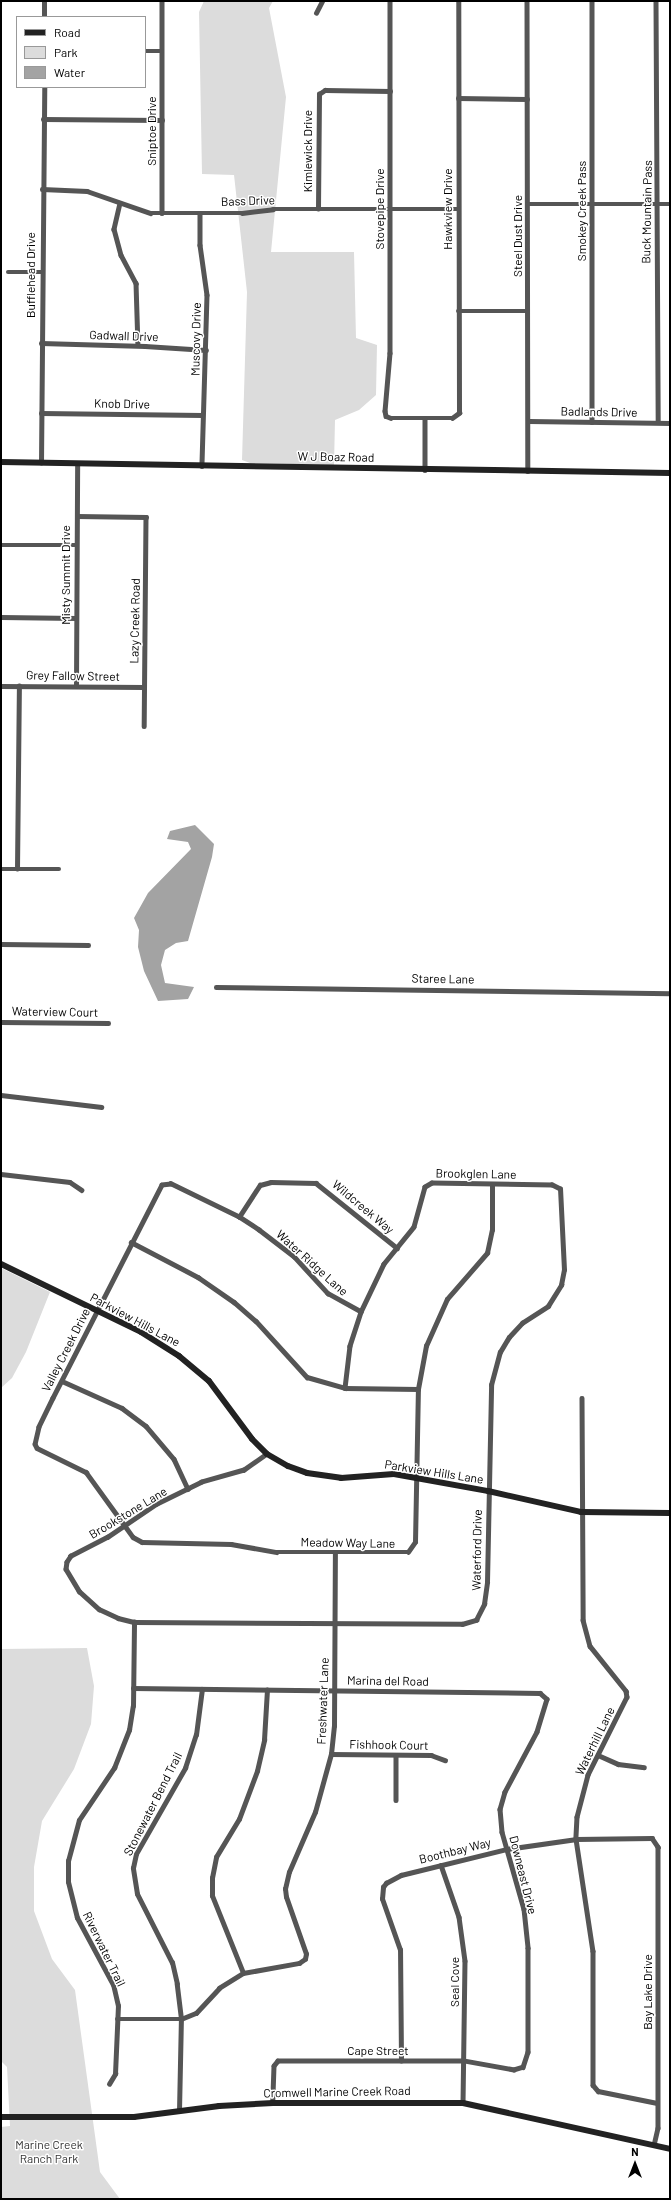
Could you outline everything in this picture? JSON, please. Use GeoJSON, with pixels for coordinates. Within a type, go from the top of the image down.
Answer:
{"type":"FeatureCollection","features":[{"type":"Feature","properties":{"kind":"street"},"geometry":{"type":"LineString","coordinates":[[44,1],[44,16]]}},
{"type":"Feature","properties":{"kind":"street","name":"Sniptoe Drive"},"geometry":{"type":"LineString","coordinates":[[162,1],[162,213]]}},
{"type":"Feature","properties":{"kind":"street"},"geometry":{"type":"LineString","coordinates":[[316,13],[322,1]]}},
{"type":"Feature","properties":{"kind":"street","name":"Stovepipe Drive"},"geometry":{"type":"LineString","coordinates":[[390,1],[390,353],[385,396],[386,416],[391,418],[424,418]]}},
{"type":"Feature","properties":{"kind":"street","name":"Hawkview Drive"},"geometry":{"type":"LineString","coordinates":[[424,418],[456,417],[459,413],[458,1]]}},
{"type":"Feature","properties":{"kind":"street","name":"Steel Dust Drive"},"geometry":{"type":"LineString","coordinates":[[527,1],[528,471]]}},
{"type":"Feature","properties":{"kind":"street","name":"Smokey Creek Pass"},"geometry":{"type":"LineString","coordinates":[[592,1],[592,422]]}},
{"type":"Feature","properties":{"kind":"street","name":"Buck Mountain Pass"},"geometry":{"type":"LineString","coordinates":[[656,1],[658,422]]}},
{"type":"Feature","properties":{"kind":"street"},"geometry":{"type":"LineString","coordinates":[[146,51],[162,51]]}},
{"type":"Feature","properties":{"kind":"street","name":"Bufflehead Drive"},"geometry":{"type":"LineString","coordinates":[[41,463],[41,272],[44,88]]}},
{"type":"Feature","properties":{"kind":"street","name":"Kimlewick Drive"},"geometry":{"type":"LineString","coordinates":[[318,209],[320,92],[390,91]]}},
{"type":"Feature","properties":{"kind":"street"},"geometry":{"type":"LineString","coordinates":[[458,98],[527,99]]}},
{"type":"Feature","properties":{"kind":"street"},"geometry":{"type":"LineString","coordinates":[[43,119],[162,120]]}},
{"type":"Feature","properties":{"kind":"street","name":"Bass Drive"},"geometry":{"type":"LineString","coordinates":[[42,189],[82,190],[145,212],[162,213],[318,209],[458,210]]}},
{"type":"Feature","properties":{"kind":"street"},"geometry":{"type":"LineString","coordinates":[[120,203],[114,229],[121,255],[136,283],[138,345]]}},
{"type":"Feature","properties":{"kind":"street"},"geometry":{"type":"LineString","coordinates":[[528,204],[670,204]]}},
{"type":"Feature","properties":{"kind":"street","name":"Muscovy Drive"},"geometry":{"type":"LineString","coordinates":[[200,213],[200,251],[207,286],[206,350],[202,415],[202,466]]}},
{"type":"Feature","properties":{"kind":"street"},"geometry":{"type":"LineString","coordinates":[[8,272],[41,272]]}},
{"type":"Feature","properties":{"kind":"street"},"geometry":{"type":"LineString","coordinates":[[458,311],[528,311]]}},
{"type":"Feature","properties":{"kind":"street","name":"Gadwall Drive"},"geometry":{"type":"LineString","coordinates":[[42,344],[138,345],[206,350]]}},
{"type":"Feature","properties":{"kind":"street","name":"Knob Drive"},"geometry":{"type":"LineString","coordinates":[[41,413],[202,415]]}},
{"type":"Feature","properties":{"kind":"street"},"geometry":{"type":"LineString","coordinates":[[424,418],[425,470]]}},
{"type":"Feature","properties":{"kind":"street","name":"Badlands Drive"},"geometry":{"type":"LineString","coordinates":[[529,421],[670,422]]}},
{"type":"Feature","properties":{"kind":"street","name":"W J Boaz Road"},"geometry":{"type":"LineString","coordinates":[[1,462],[670,473]]}},
{"type":"Feature","properties":{"kind":"street","name":"Misty Summit Drive"},"geometry":{"type":"LineString","coordinates":[[76,686],[77,464]]}},
{"type":"Feature","properties":{"kind":"street","name":"Lazy Creek Road"},"geometry":{"type":"LineString","coordinates":[[77,516],[146,517],[144,726]]}},
{"type":"Feature","properties":{"kind":"street"},"geometry":{"type":"LineString","coordinates":[[1,545],[77,545]]}},
{"type":"Feature","properties":{"kind":"street"},"geometry":{"type":"LineString","coordinates":[[1,618],[76,618]]}},
{"type":"Feature","properties":{"kind":"street","name":"Grey Fallow Street"},"geometry":{"type":"LineString","coordinates":[[1,686],[144,687]]}},
{"type":"Feature","properties":{"kind":"street"},"geometry":{"type":"LineString","coordinates":[[17,869],[19,686]]}},
{"type":"Feature","properties":{"kind":"street"},"geometry":{"type":"LineString","coordinates":[[1,869],[59,869]]}},
{"type":"Feature","properties":{"kind":"street"},"geometry":{"type":"LineString","coordinates":[[1,944],[88,945]]}},
{"type":"Feature","properties":{"kind":"street","name":"Staree Lane"},"geometry":{"type":"LineString","coordinates":[[216,987],[670,993]]}},
{"type":"Feature","properties":{"kind":"street","name":"Waterview Court"},"geometry":{"type":"LineString","coordinates":[[1,1022],[108,1023]]}},
{"type":"Feature","properties":{"kind":"street"},"geometry":{"type":"LineString","coordinates":[[1,1095],[101,1107]]}},
{"type":"Feature","properties":{"kind":"street"},"geometry":{"type":"LineString","coordinates":[[1,1174],[70,1182],[82,1190]]}},
{"type":"Feature","properties":{"kind":"street","name":"Wildcreek Way"},"geometry":{"type":"LineString","coordinates":[[239,1217],[253,1192],[260,1185],[271,1182],[316,1183],[397,1248]]}},
{"type":"Feature","properties":{"kind":"street","name":"Water Ridge Lane"},"geometry":{"type":"LineString","coordinates":[[165,1184],[171,1184],[239,1217],[294,1257],[328,1294],[361,1312]]}},
{"type":"Feature","properties":{"kind":"street","name":"Valley Creek Drive"},"geometry":{"type":"LineString","coordinates":[[35,1444],[39,1427],[96,1311],[160,1186],[165,1184]]}},
{"type":"Feature","properties":{"kind":"street","name":"Brookglen Lane"},"geometry":{"type":"LineString","coordinates":[[344,1388],[350,1346],[361,1312],[384,1264],[414,1227],[422,1190],[427,1185],[557,1187]]}},
{"type":"Feature","properties":{"kind":"street","name":"Meadow Way Lane"},"geometry":{"type":"LineString","coordinates":[[35,1444],[37,1448],[86,1472],[133,1537],[146,1542],[220,1543],[271,1551],[404,1553],[411,1549],[415,1542],[418,1389],[426,1346],[436,1320],[447,1299],[477,1268],[489,1247],[492,1185]]}},
{"type":"Feature","properties":{"kind":"street","name":"Waterford Drive"},"geometry":{"type":"LineString","coordinates":[[67,1562],[70,1576],[85,1599],[108,1614],[134,1622],[462,1624],[476,1620],[484,1604],[487,1589],[490,1393],[495,1366],[509,1337],[522,1324],[548,1306],[562,1285],[564,1270],[561,1191],[557,1187]]}},
{"type":"Feature","properties":{"kind":"street"},"geometry":{"type":"LineString","coordinates":[[131,1242],[198,1277],[234,1302],[256,1321],[307,1377],[344,1388],[418,1389]]}},
{"type":"Feature","properties":{"kind":"street","name":"Parkview Hills Lane"},"geometry":{"type":"LineString","coordinates":[[1,1264],[160,1342],[195,1368],[222,1396],[252,1440],[267,1454],[288,1466],[324,1477],[341,1478],[377,1474],[416,1478],[488,1491],[581,1512],[670,1513]]}},
{"type":"Feature","properties":{"kind":"street"},"geometry":{"type":"LineString","coordinates":[[62,1381],[122,1408],[146,1426],[174,1459],[188,1490]]}},
{"type":"Feature","properties":{"kind":"street","name":"Waterhill Lane"},"geometry":{"type":"LineString","coordinates":[[582,1398],[582,1612],[585,1634],[590,1646],[626,1691],[627,1697],[588,1775],[579,1801],[576,1839],[594,1951],[594,2088],[598,2091],[657,2103]]}},
{"type":"Feature","properties":{"kind":"street","name":"Brookstone Lane"},"geometry":{"type":"LineString","coordinates":[[67,1562],[71,1556],[125,1527],[157,1504],[202,1482],[244,1470],[267,1454]]}},
{"type":"Feature","properties":{"kind":"street","name":"Freshwater Lane"},"geometry":{"type":"LineString","coordinates":[[243,1973],[299,1963],[305,1959],[306,1954],[286,1897],[285,1889],[289,1872],[315,1812],[331,1754],[334,1691],[335,1552]]}},
{"type":"Feature","properties":{"kind":"street","name":"Riverwater Trail"},"geometry":{"type":"LineString","coordinates":[[109,2084],[115,2074],[118,2006],[113,1985],[86,1937],[72,1904],[68,1861],[79,1820],[114,1768],[124,1745],[131,1722],[134,1622]]}},
{"type":"Feature","properties":{"kind":"street","name":"Marina del Road"},"geometry":{"type":"LineString","coordinates":[[133,1688],[540,1693],[546,1696]]}},
{"type":"Feature","properties":{"kind":"street","name":"Stonewater Bend Trail"},"geometry":{"type":"LineString","coordinates":[[179,2111],[181,2020],[172,1963],[137,1894],[133,1868],[136,1854],[185,1768],[196,1735],[202,1689]]}},
{"type":"Feature","properties":{"kind":"street"},"geometry":{"type":"LineString","coordinates":[[117,2019],[181,2020],[196,2013],[219,1988],[243,1973],[212,1896],[212,1878],[216,1857],[239,1820],[257,1771],[264,1740],[267,1690]]}},
{"type":"Feature","properties":{"kind":"street","name":"Downeast Drive"},"geometry":{"type":"LineString","coordinates":[[521,2069],[528,2052],[528,1948],[524,1909],[500,1820],[502,1800],[537,1732],[547,1707],[546,1696]]}},
{"type":"Feature","properties":{"kind":"street","name":"Fishhook Court"},"geometry":{"type":"LineString","coordinates":[[331,1754],[431,1755],[445,1760]]}},
{"type":"Feature","properties":{"kind":"street"},"geometry":{"type":"LineString","coordinates":[[396,1755],[396,1800]]}},
{"type":"Feature","properties":{"kind":"street"},"geometry":{"type":"LineString","coordinates":[[598,1755],[618,1764],[644,1767]]}},
{"type":"Feature","properties":{"kind":"street","name":"Boothbay Way"},"geometry":{"type":"LineString","coordinates":[[401,2061],[400,1950],[382,1899],[383,1887],[401,1875],[507,1849],[576,1839],[615,1837],[654,1839]]}},
{"type":"Feature","properties":{"kind":"street","name":"Bay Lake Drive"},"geometry":{"type":"LineString","coordinates":[[654,1839],[658,1847],[658,2128],[654,2145]]}},
{"type":"Feature","properties":{"kind":"street","name":"Seal Cove"},"geometry":{"type":"LineString","coordinates":[[441,1865],[459,1917],[465,1961],[463,2103]]}},
{"type":"Feature","properties":{"kind":"street","name":"Cape Street"},"geometry":{"type":"LineString","coordinates":[[273,2104],[274,2066],[278,2061],[464,2061],[521,2069]]}},
{"type":"Feature","properties":{"kind":"street","name":"Cromwell Marine Creek Road"},"geometry":{"type":"LineString","coordinates":[[1,2117],[124,2118],[219,2106],[273,2104],[463,2103],[670,2149]]}},
{"type":"Feature","properties":{"kind":"green space"},"geometry":{"type":"Polygon","coordinates":[[[204,1],[273,1],[269,8],[286,97],[271,252],[354,252],[356,338],[377,345],[376,395],[359,410],[335,420],[334,465],[250,463],[242,460],[247,292],[234,175],[202,174],[199,12],[204,1]]]}},
{"type":"Feature","properties":{"kind":"green space"},"geometry":{"type":"Polygon","coordinates":[[[1,1268],[50,1292],[26,1352],[12,1378],[1,1388],[1,1268]]]}},
{"type":"Feature","properties":{"kind":"green space","name":"Marine Creek Ranch Park"},"geometry":{"type":"Polygon","coordinates":[[[87,1648],[94,1686],[91,1724],[74,1769],[42,1821],[34,1867],[34,1911],[52,1959],[75,1990],[100,2172],[120,2199],[1,2199],[1,2127],[10,2126],[7,2067],[1,2061],[1,1649],[87,1648]]]}},
{"type":"Feature","properties":{"kind":"water"},"geometry":{"type":"Polygon","coordinates":[[[195,825],[214,844],[212,857],[188,941],[176,943],[165,950],[161,965],[165,983],[194,987],[188,999],[158,1001],[144,971],[138,947],[139,930],[134,918],[148,893],[191,849],[188,842],[167,839],[170,831],[195,825]]]}}]}
